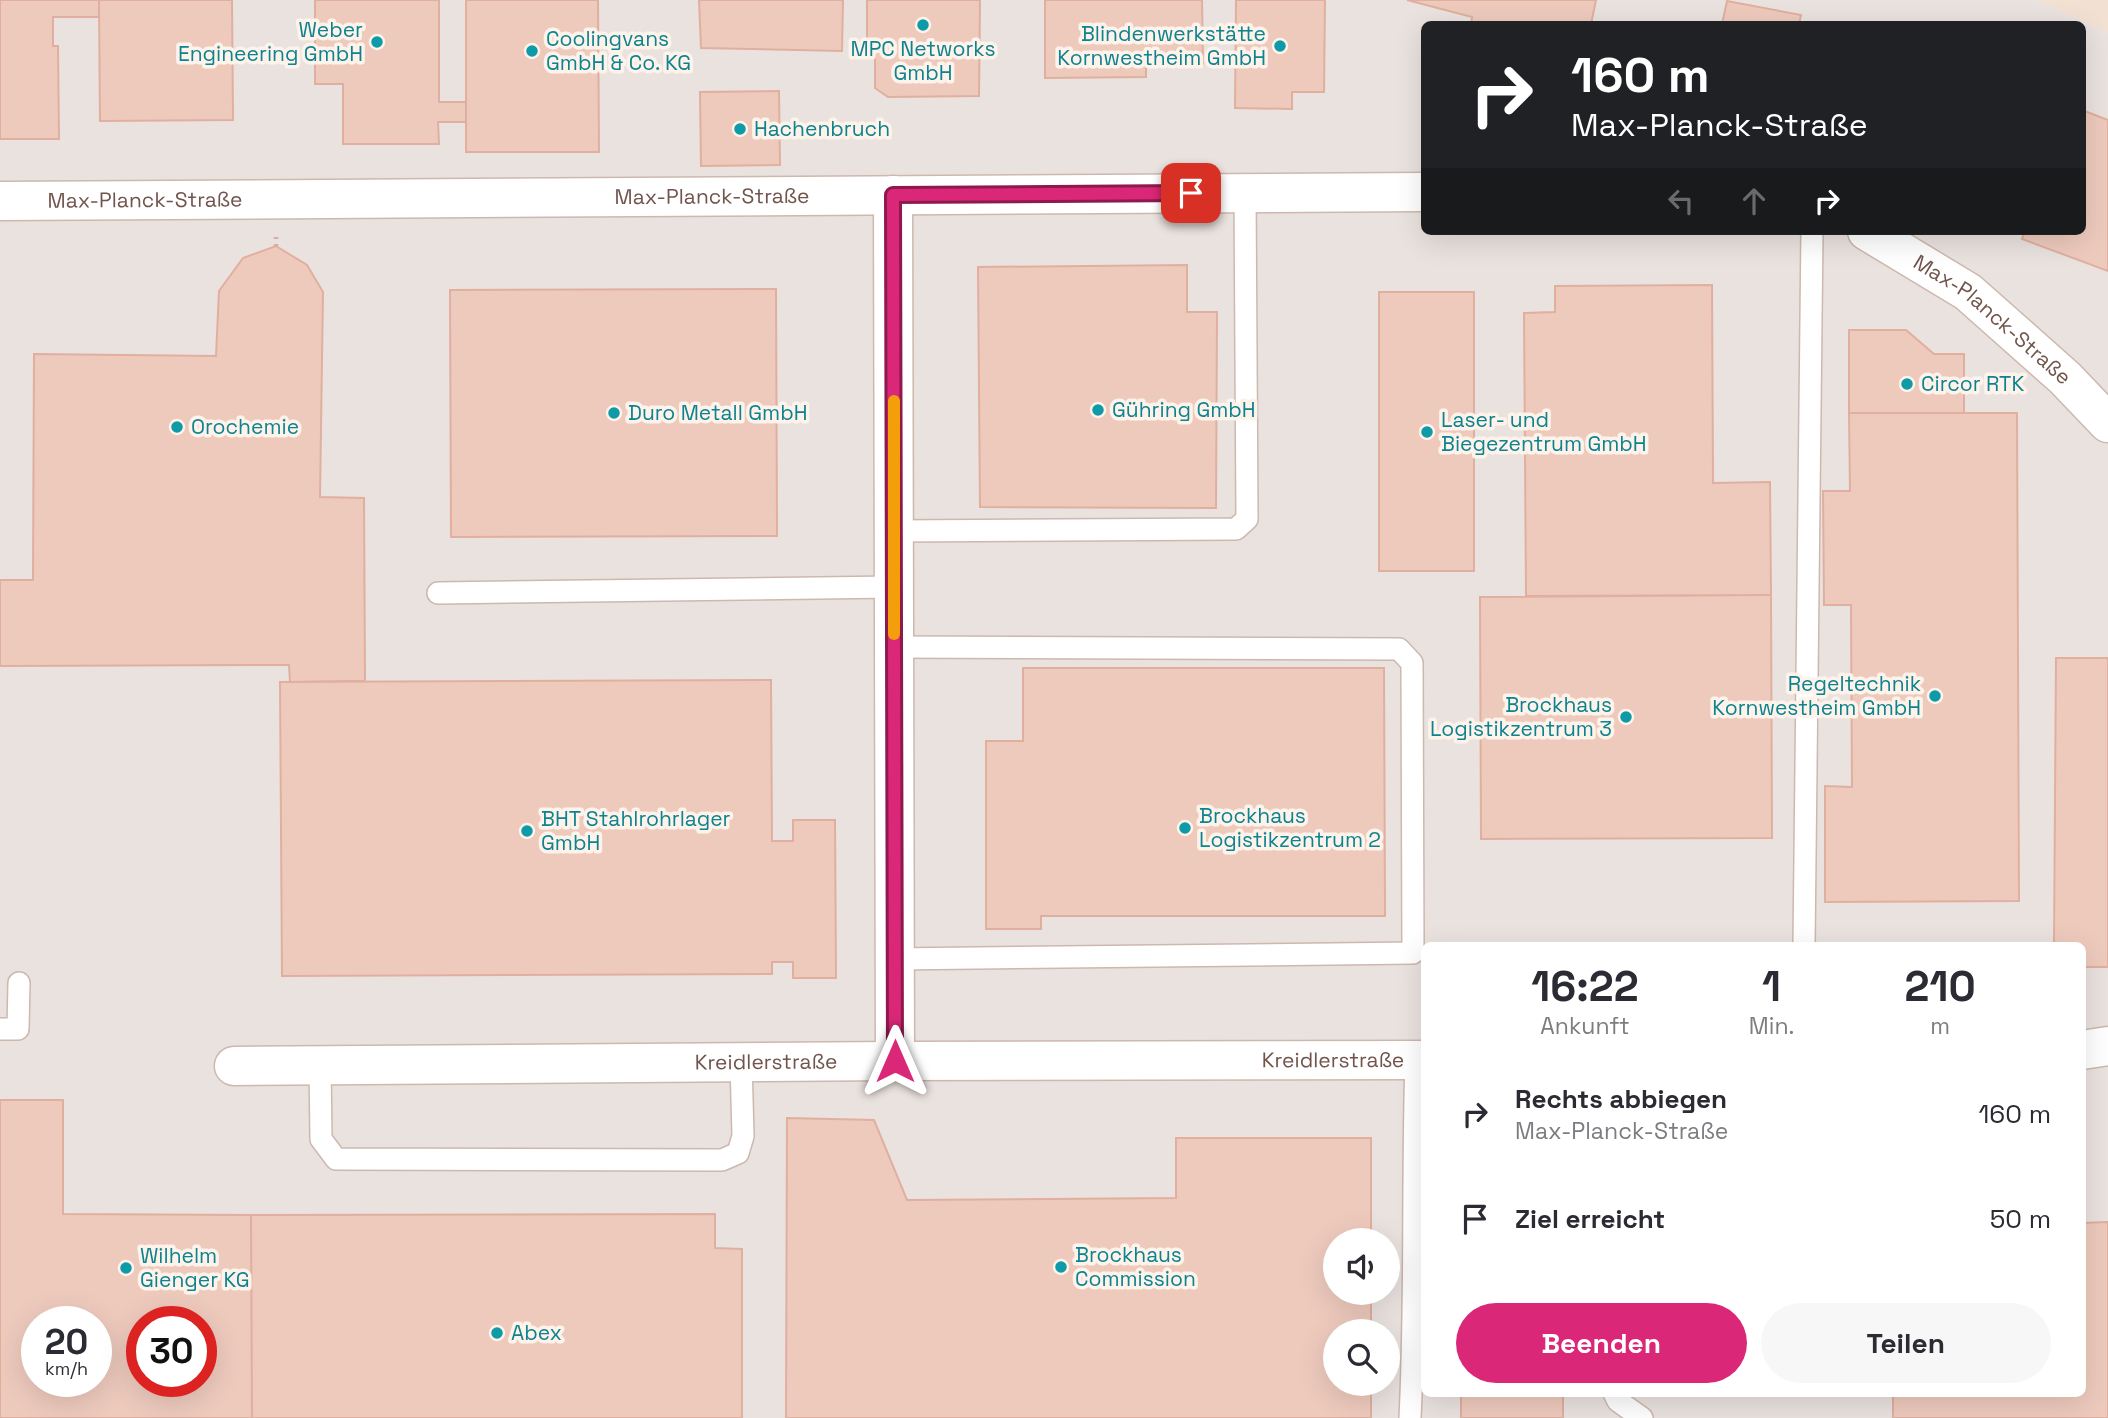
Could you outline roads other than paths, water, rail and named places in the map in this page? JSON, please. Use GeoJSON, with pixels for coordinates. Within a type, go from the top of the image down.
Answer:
{"type":"FeatureCollection","features":[{"type":"Feature","properties":{"kind":"street","name":"Max-Planck-Straße"},"geometry":{"type":"LineString","coordinates":[[0,201],[1421,192]]}},
{"type":"Feature","properties":{"kind":"street"},"geometry":{"type":"LineString","coordinates":[[893,195],[895,1061]]}},
{"type":"Feature","properties":{"kind":"street","name":"Max-Planck-Straße"},"geometry":{"type":"LineString","coordinates":[[1874,235],[1968,292],[2065,378],[2108,423]]}},
{"type":"Feature","properties":{"kind":"street"},"geometry":{"type":"LineString","coordinates":[[2086,1049],[2108,1046]]}},
{"type":"Feature","properties":{"kind":"street","name":"Kreidlerstraße"},"geometry":{"type":"LineString","coordinates":[[234,1066],[1420,1060]]}},
{"type":"Feature","properties":{"kind":"lane"},"geometry":{"type":"LineString","coordinates":[[894,531],[1236,529],[1247,519],[1245,192]]}},
{"type":"Feature","properties":{"kind":"lane"},"geometry":{"type":"LineString","coordinates":[[1804,942],[1812,235]]}},
{"type":"Feature","properties":{"kind":"lane"},"geometry":{"type":"LineString","coordinates":[[438,593],[894,587]]}},
{"type":"Feature","properties":{"kind":"lane"},"geometry":{"type":"LineString","coordinates":[[894,647],[1399,649],[1412,663],[1413,953],[894,959]]}},
{"type":"Feature","properties":{"kind":"lane"},"geometry":{"type":"LineString","coordinates":[[0,1029],[18,1029],[19,983]]}},
{"type":"Feature","properties":{"kind":"lane"},"geometry":{"type":"LineString","coordinates":[[1410,1418],[1420,1060]]}},
{"type":"Feature","properties":{"kind":"lane"},"geometry":{"type":"LineString","coordinates":[[320,1065],[321,1139],[336,1158],[722,1160],[738,1153],[743,1136],[741,1062]]}},
{"type":"Feature","properties":{"kind":"lane"},"geometry":{"type":"LineString","coordinates":[[1617,1404],[1642,1418]]}},
{"type":"Feature","properties":{"kind":"place","name":"MPC Networks GmbH"},"geometry":{"type":"Point","coordinates":[923,25]}},
{"type":"Feature","properties":{"kind":"place","name":"Weber Engineering GmbH"},"geometry":{"type":"Point","coordinates":[377,42]}},
{"type":"Feature","properties":{"kind":"place","name":"Blindenwerkstätte Kornwestheim GmbH"},"geometry":{"type":"Point","coordinates":[1280,46]}},
{"type":"Feature","properties":{"kind":"place","name":"Coolingvans GmbH & Co. KG"},"geometry":{"type":"Point","coordinates":[532,51]}},
{"type":"Feature","properties":{"kind":"place","name":"Hachenbruch"},"geometry":{"type":"Point","coordinates":[740,129]}},
{"type":"Feature","properties":{"kind":"place","name":"Circor RTK"},"geometry":{"type":"Point","coordinates":[1907,384]}},
{"type":"Feature","properties":{"kind":"place","name":"Gühring GmbH"},"geometry":{"type":"Point","coordinates":[1098,410]}},
{"type":"Feature","properties":{"kind":"place","name":"Duro Metall GmbH"},"geometry":{"type":"Point","coordinates":[614,413]}},
{"type":"Feature","properties":{"kind":"place","name":"Orochemie"},"geometry":{"type":"Point","coordinates":[177,427]}},
{"type":"Feature","properties":{"kind":"place","name":"Laser- und Biegezentrum GmbH"},"geometry":{"type":"Point","coordinates":[1427,432]}},
{"type":"Feature","properties":{"kind":"place","name":"Regeltechnik Kornwestheim GmbH"},"geometry":{"type":"Point","coordinates":[1935,696]}},
{"type":"Feature","properties":{"kind":"place","name":"Brockhaus Logistikzentrum 3"},"geometry":{"type":"Point","coordinates":[1626,717]}},
{"type":"Feature","properties":{"kind":"place","name":"Brockhaus Logistikzentrum 2"},"geometry":{"type":"Point","coordinates":[1185,828]}},
{"type":"Feature","properties":{"kind":"place","name":"BHT Stahlrohrlager GmbH"},"geometry":{"type":"Point","coordinates":[527,831]}},
{"type":"Feature","properties":{"kind":"place","name":"Brockhaus Commission"},"geometry":{"type":"Point","coordinates":[1061,1267]}},
{"type":"Feature","properties":{"kind":"place","name":"Wilhelm Gienger KG"},"geometry":{"type":"Point","coordinates":[126,1268]}},
{"type":"Feature","properties":{"kind":"place","name":"Abex"},"geometry":{"type":"Point","coordinates":[497,1333]}}]}
